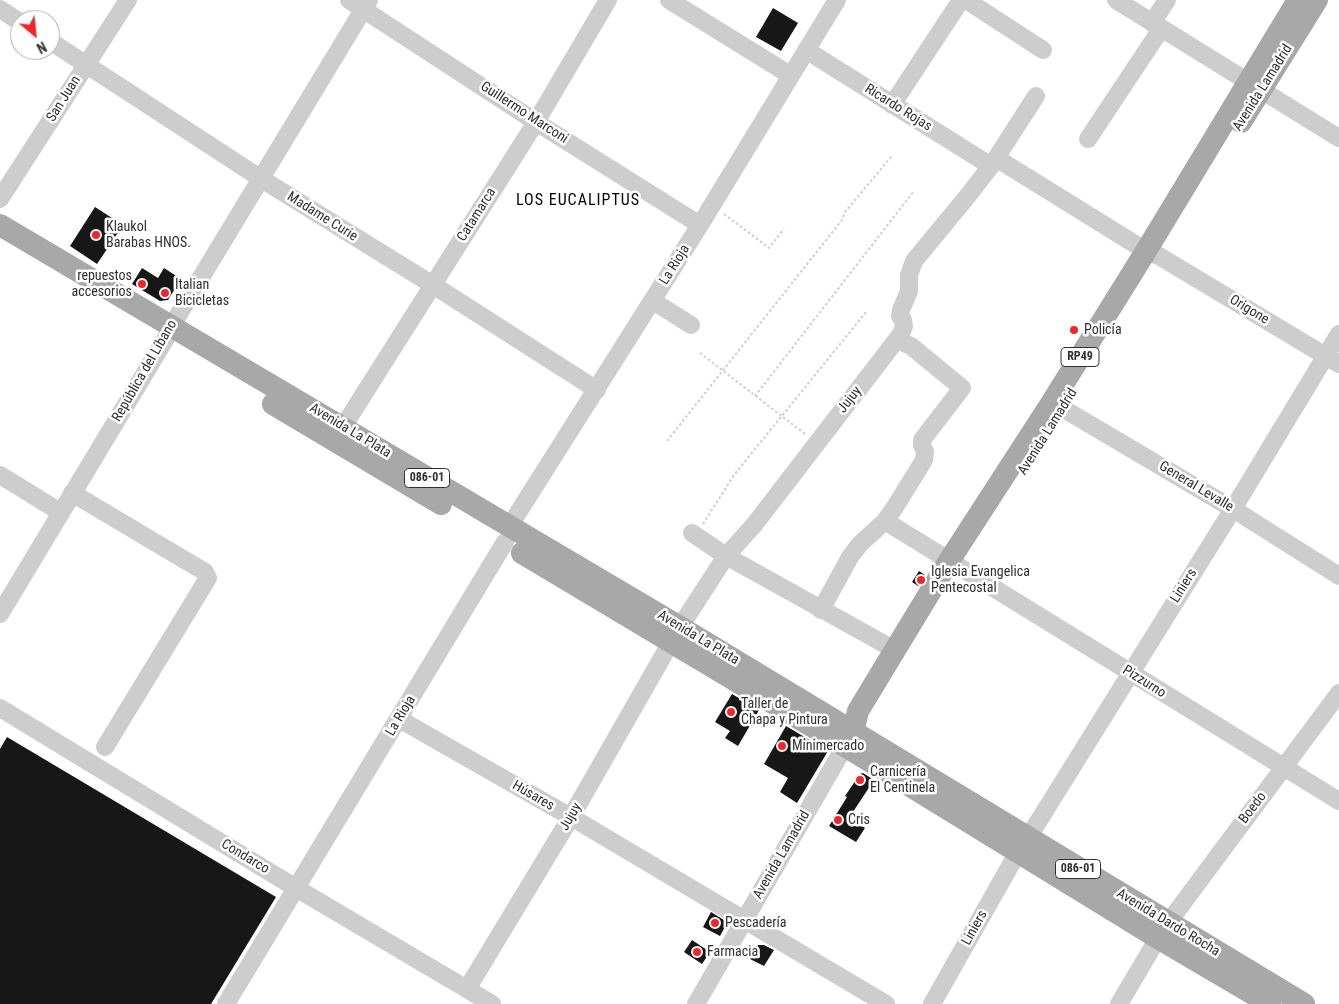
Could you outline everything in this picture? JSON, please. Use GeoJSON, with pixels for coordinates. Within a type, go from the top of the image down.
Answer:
{"type":"FeatureCollection","features":[{"type":"Feature","properties":{"kind":"main road","name":"Avenida Lamadrid"},"geometry":{"type":"LineString","coordinates":[[849,739],[858,711],[895,650],[955,565],[1153,253],[1254,86],[1298,0]]}},
{"type":"Feature","properties":{"kind":"main road","name":"Avenida Lamadrid"},"geometry":{"type":"LineString","coordinates":[[1254,86],[1317,0]]}},
{"type":"Feature","properties":{"kind":"main road","name":"Avenida La Plata"},"geometry":{"type":"LineString","coordinates":[[0,225],[168,334],[849,739]]}},
{"type":"Feature","properties":{"kind":"main road","name":"Avenida La Plata"},"geometry":{"type":"LineString","coordinates":[[0,240],[168,334],[343,427],[507,535]]}},
{"type":"Feature","properties":{"kind":"main road","name":"Avenida Lamadrid"},"geometry":{"type":"LineString","coordinates":[[849,739],[868,718],[955,565]]}},
{"type":"Feature","properties":{"kind":"main road","name":"Avenida Dardo Rocha"},"geometry":{"type":"LineString","coordinates":[[849,739],[1163,930],[1270,1004]]}},
{"type":"Feature","properties":{"kind":"main road","name":"Avenida Dardo Rocha"},"geometry":{"type":"LineString","coordinates":[[1163,930],[1304,1004]]}},
{"type":"Feature","properties":{"kind":"street","name":"San Juan"},"geometry":{"type":"LineString","coordinates":[[0,199],[128,0]]}},
{"type":"Feature","properties":{"kind":"street","name":"Catamarca"},"geometry":{"type":"LineString","coordinates":[[343,427],[536,122],[608,0]]}},
{"type":"Feature","properties":{"kind":"street"},"geometry":{"type":"LineString","coordinates":[[669,0],[790,75]]}},
{"type":"Feature","properties":{"kind":"street","name":"La Rioja"},"geometry":{"type":"LineString","coordinates":[[226,1004],[399,719],[507,535],[838,0]]}},
{"type":"Feature","properties":{"kind":"street"},"geometry":{"type":"LineString","coordinates":[[892,105],[961,0]]}},
{"type":"Feature","properties":{"kind":"street"},"geometry":{"type":"LineString","coordinates":[[966,0],[1043,50]]}},
{"type":"Feature","properties":{"kind":"street"},"geometry":{"type":"LineString","coordinates":[[1116,0],[1339,138]]}},
{"type":"Feature","properties":{"kind":"street"},"geometry":{"type":"LineString","coordinates":[[1088,138],[1157,26],[1167,0]]}},
{"type":"Feature","properties":{"kind":"street","name":"Guillermo Marconi"},"geometry":{"type":"LineString","coordinates":[[360,3],[536,122],[700,225]]}},
{"type":"Feature","properties":{"kind":"street","name":"República del Líbano"},"geometry":{"type":"LineString","coordinates":[[0,614],[260,178],[360,3]]}},
{"type":"Feature","properties":{"kind":"street","name":"Madame Curie"},"geometry":{"type":"LineString","coordinates":[[60,47],[260,178],[433,285],[597,390]]}},
{"type":"Feature","properties":{"kind":"street","name":"Ricardo Rojas"},"geometry":{"type":"LineString","coordinates":[[806,50],[892,105],[1153,253]]}},
{"type":"Feature","properties":{"kind":"street","name":"Jujuy"},"geometry":{"type":"LineString","coordinates":[[467,990],[571,818],[675,635],[726,556],[754,525],[902,334],[904,326],[900,316],[909,291],[909,275],[914,260],[994,162],[1036,96]]}},
{"type":"Feature","properties":{"kind":"street","name":"Origone"},"geometry":{"type":"LineString","coordinates":[[1153,253],[1332,360]]}},
{"type":"Feature","properties":{"kind":"street"},"geometry":{"type":"LineString","coordinates":[[653,301],[691,325]]}},
{"type":"Feature","properties":{"kind":"street","name":"Liniers"},"geometry":{"type":"LineString","coordinates":[[932,1004],[1023,845],[1233,509],[1332,360],[1339,334]]}},
{"type":"Feature","properties":{"kind":"street"},"geometry":{"type":"LineString","coordinates":[[821,610],[850,557],[860,544],[885,521],[895,507],[924,460],[925,452],[922,440],[962,388],[911,346],[897,340]]}},
{"type":"Feature","properties":{"kind":"street","name":"General Levalle"},"geometry":{"type":"LineString","coordinates":[[1058,405],[1233,509],[1339,576]]}},
{"type":"Feature","properties":{"kind":"street"},"geometry":{"type":"LineString","coordinates":[[0,475],[60,512]]}},
{"type":"Feature","properties":{"kind":"street"},"geometry":{"type":"LineString","coordinates":[[72,493],[205,572],[208,578],[105,747]]}},
{"type":"Feature","properties":{"kind":"street","name":"Pizzurno"},"geometry":{"type":"LineString","coordinates":[[885,521],[1339,801]]}},
{"type":"Feature","properties":{"kind":"street"},"geometry":{"type":"LineString","coordinates":[[695,535],[726,556],[895,650]]}},
{"type":"Feature","properties":{"kind":"street","name":"Boedo"},"geometry":{"type":"LineString","coordinates":[[1119,1004],[1163,930],[1339,692]]}},
{"type":"Feature","properties":{"kind":"street","name":"Condarco"},"geometry":{"type":"LineString","coordinates":[[2,714],[492,1004]]}},
{"type":"Feature","properties":{"kind":"street","name":"Húsares"},"geometry":{"type":"LineString","coordinates":[[399,719],[886,1004]]}},
{"type":"Feature","properties":{"kind":"street","name":"Avenida Lamadrid"},"geometry":{"type":"LineString","coordinates":[[696,1004],[849,739]]}},
{"type":"Feature","properties":{"kind":"path"},"geometry":{"type":"LineString","coordinates":[[667,441],[842,220],[845,212],[891,157]]}},
{"type":"Feature","properties":{"kind":"path"},"geometry":{"type":"LineString","coordinates":[[755,396],[914,191]]}},
{"type":"Feature","properties":{"kind":"path"},"geometry":{"type":"LineString","coordinates":[[713,204],[769,248],[784,229]]}},
{"type":"Feature","properties":{"kind":"path"},"geometry":{"type":"LineString","coordinates":[[695,535],[734,475],[866,312]]}},
{"type":"Feature","properties":{"kind":"path"},"geometry":{"type":"LineString","coordinates":[[700,353],[817,443]]}},
{"type":"Feature","properties":{"kind":"building"},"geometry":{"type":"Polygon","coordinates":[[[773,8],[798,23],[781,51],[756,37],[773,8]]]}},
{"type":"Feature","properties":{"kind":"building","name":"Klaukol Barabas HNOS."},"geometry":{"type":"Polygon","coordinates":[[[95,207],[123,225],[97,264],[70,246],[95,207]]]}},
{"type":"Feature","properties":{"kind":"building"},"geometry":{"type":"Polygon","coordinates":[[[142,268],[158,278],[164,268],[181,279],[168,300],[160,301],[132,284],[142,268]]]}},
{"type":"Feature","properties":{"kind":"building"},"geometry":{"type":"Polygon","coordinates":[[[919,571],[925,575],[918,586],[912,582],[919,571]]]}},
{"type":"Feature","properties":{"kind":"building"},"geometry":{"type":"Polygon","coordinates":[[[732,694],[759,710],[738,746],[725,738],[730,731],[715,722],[732,694]]]}},
{"type":"Feature","properties":{"kind":"building"},"geometry":{"type":"Polygon","coordinates":[[[786,726],[828,751],[797,803],[780,792],[788,778],[764,764],[786,726]]]}},
{"type":"Feature","properties":{"kind":"building"},"geometry":{"type":"Polygon","coordinates":[[[7,737],[276,897],[211,1004],[0,1004],[0,749],[7,737]]]}},
{"type":"Feature","properties":{"kind":"building"},"geometry":{"type":"Polygon","coordinates":[[[863,773],[874,780],[849,818],[865,828],[856,842],[829,826],[847,797],[845,796],[860,774],[863,773]]]}},
{"type":"Feature","properties":{"kind":"building","name":"Pescadería"},"geometry":{"type":"Polygon","coordinates":[[[711,912],[724,920],[726,925],[720,936],[703,927],[711,912]]]}},
{"type":"Feature","properties":{"kind":"building","name":"Farmacia"},"geometry":{"type":"Polygon","coordinates":[[[692,940],[710,952],[702,964],[684,952],[692,940]]]}},
{"type":"Feature","properties":{"kind":"building"},"geometry":{"type":"Polygon","coordinates":[[[758,945],[764,945],[774,950],[764,966],[750,959],[758,945]]]}},
{"type":"Feature","properties":{"kind":"place","name":"Klaukol Barabas HNOS."},"geometry":{"type":"Point","coordinates":[96,235]}},
{"type":"Feature","properties":{"kind":"place","name":"repuestos accesorios"},"geometry":{"type":"Point","coordinates":[142,284]}},
{"type":"Feature","properties":{"kind":"place","name":"Italian Bicicletas"},"geometry":{"type":"Point","coordinates":[165,293]}},
{"type":"Feature","properties":{"kind":"place","name":"Policía"},"geometry":{"type":"Point","coordinates":[1074,330]}},
{"type":"Feature","properties":{"kind":"place","name":"Iglesia Evangelica Pentecostal"},"geometry":{"type":"Point","coordinates":[921,580]}},
{"type":"Feature","properties":{"kind":"place","name":"Taller de Chapa y Pintura"},"geometry":{"type":"Point","coordinates":[731,712]}},
{"type":"Feature","properties":{"kind":"place","name":"Minimercado"},"geometry":{"type":"Point","coordinates":[782,746]}},
{"type":"Feature","properties":{"kind":"place","name":"Carnicería El Centinela"},"geometry":{"type":"Point","coordinates":[860,780]}},
{"type":"Feature","properties":{"kind":"place","name":"Cris"},"geometry":{"type":"Point","coordinates":[838,820]}},
{"type":"Feature","properties":{"kind":"place","name":"Pescadería"},"geometry":{"type":"Point","coordinates":[715,923]}},
{"type":"Feature","properties":{"kind":"place","name":"Farmacia"},"geometry":{"type":"Point","coordinates":[697,952]}},
{"type":"Feature","properties":{"kind":"district","name":"LOS EUCALIPTUS"},"geometry":{"type":"Point","coordinates":[578,201]}}]}
